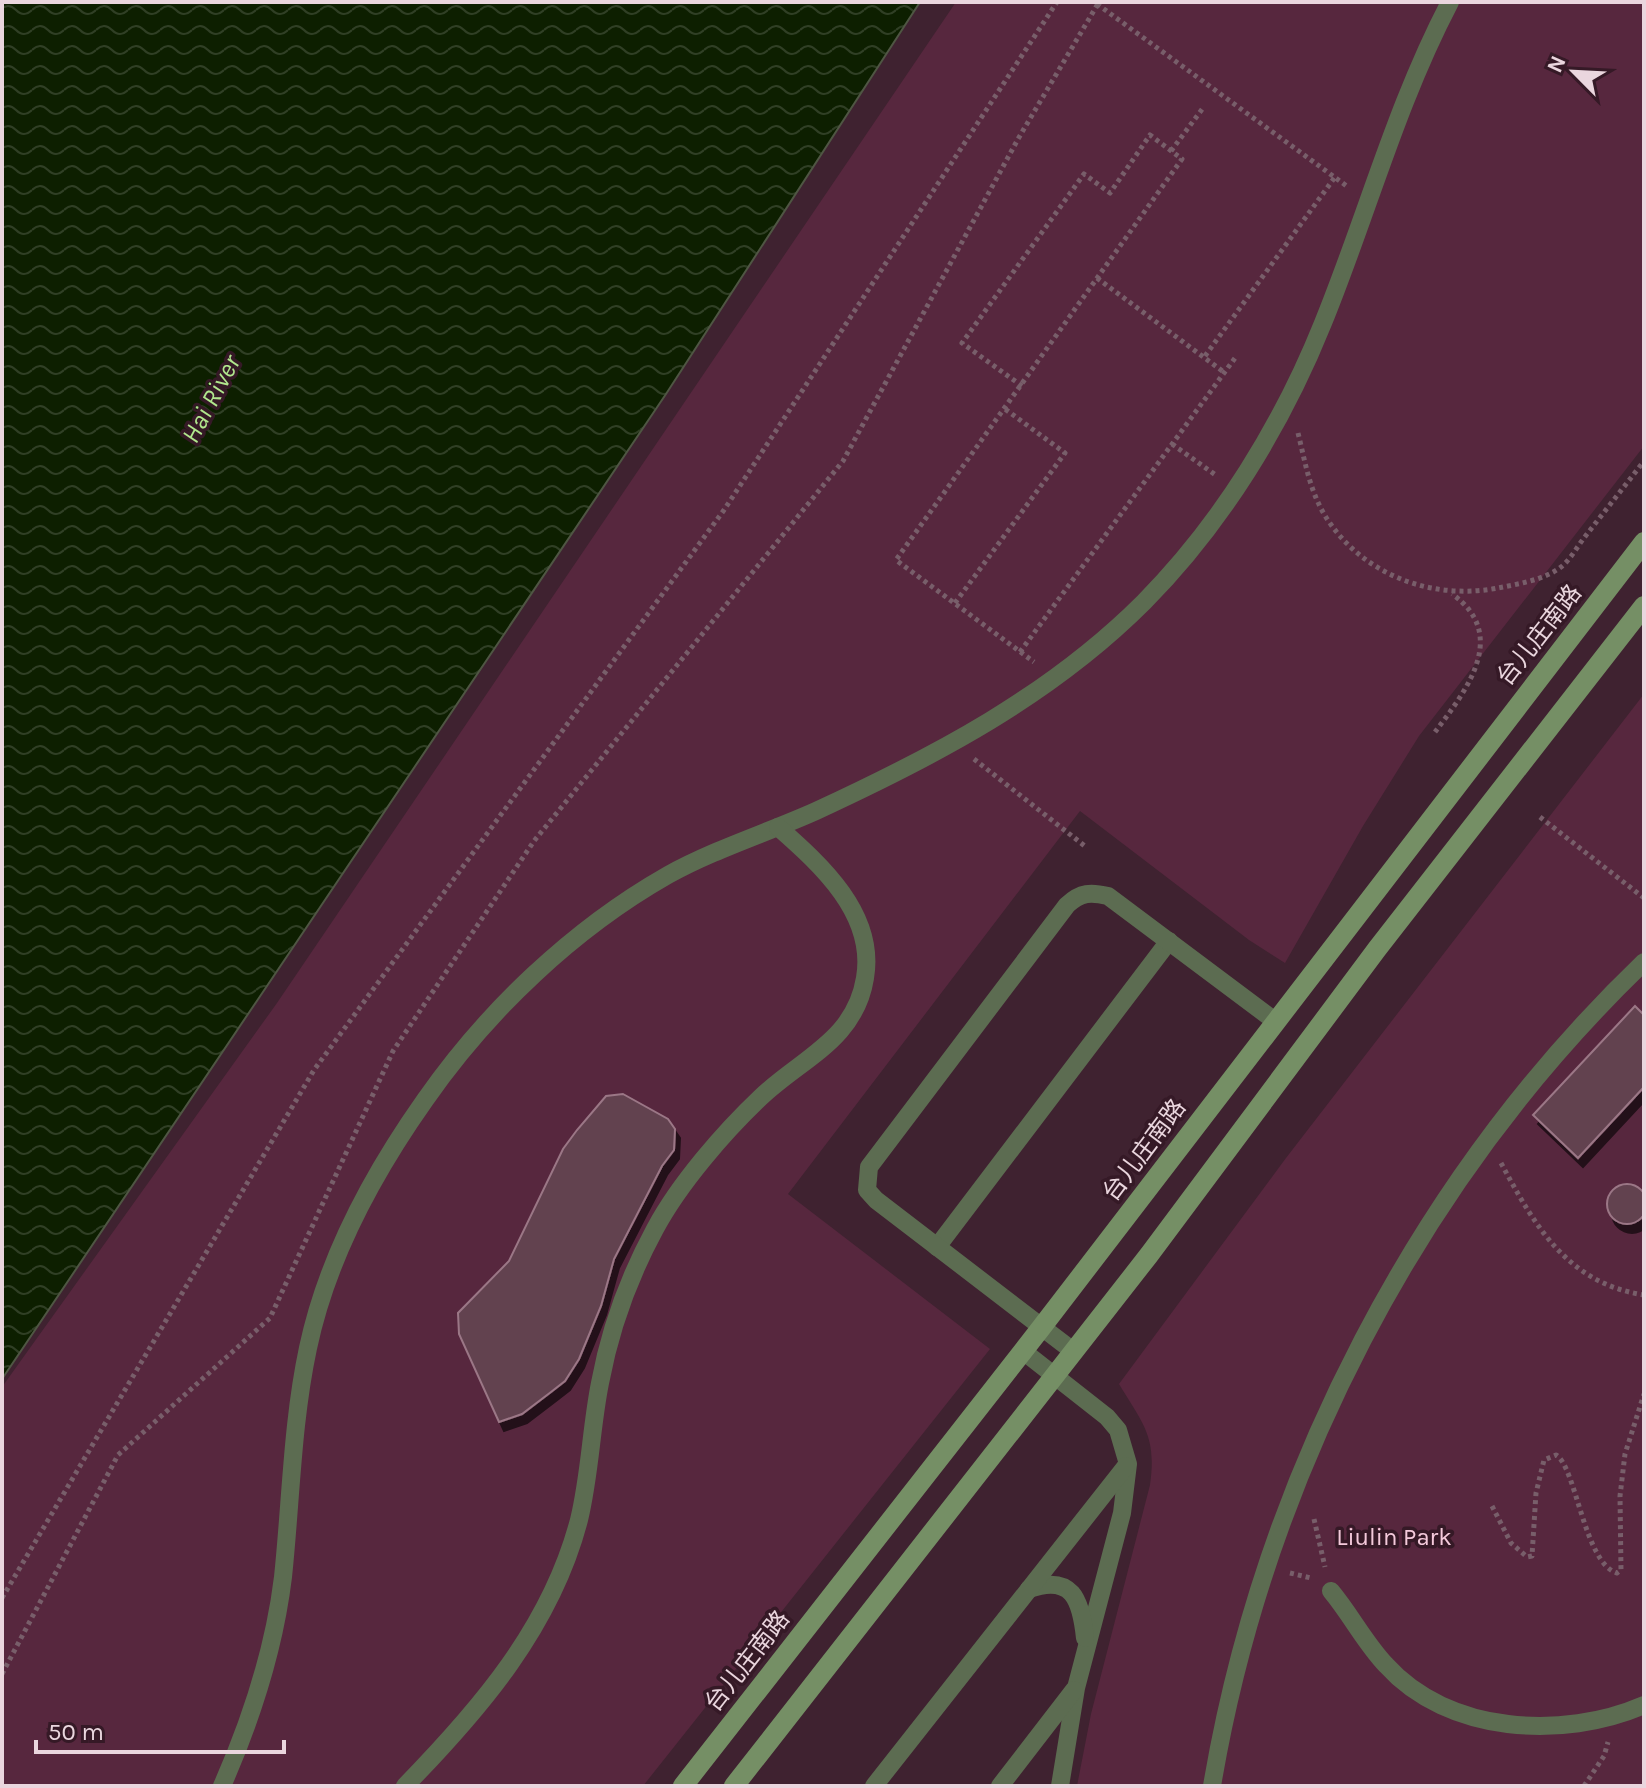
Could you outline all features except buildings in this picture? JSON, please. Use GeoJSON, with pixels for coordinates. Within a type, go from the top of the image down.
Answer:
{"type":"FeatureCollection","features":[{"type":"Feature","properties":{"kind":"main road","name":"台儿庄南路"},"geometry":{"type":"LineString","coordinates":[[683,1786],[1041,1328],[1644,542]]}},
{"type":"Feature","properties":{"kind":"main road"},"geometry":{"type":"LineString","coordinates":[[734,1786],[1149,1255],[1377,949],[1644,606]]}},
{"type":"Feature","properties":{"kind":"lane"},"geometry":{"type":"LineString","coordinates":[[222,1786],[254,1708],[270,1650],[282,1580],[299,1398],[315,1319],[341,1245],[380,1169],[454,1061],[554,958],[635,895],[712,853],[778,827],[954,743],[1001,716],[1055,677],[1143,602],[1195,544],[1235,489],[1291,392],[1323,324],[1406,92],[1450,2]]}},
{"type":"Feature","properties":{"kind":"lane"},"geometry":{"type":"LineString","coordinates":[[405,1786],[442,1748],[513,1664],[560,1572],[579,1521],[606,1355],[632,1277],[656,1227],[683,1187],[747,1111],[836,1039],[862,992],[865,951],[852,907],[803,850],[778,827]]}},
{"type":"Feature","properties":{"kind":"lane"},"geometry":{"type":"LineString","coordinates":[[1073,1351],[867,1190],[869,1167],[1067,905],[1078,895],[1092,892],[1108,896],[1275,1021]]}},
{"type":"Feature","properties":{"kind":"lane"},"geometry":{"type":"LineString","coordinates":[[937,1247],[1169,941]]}},
{"type":"Feature","properties":{"kind":"lane"},"geometry":{"type":"LineString","coordinates":[[1212,1786],[1225,1710],[1259,1584],[1292,1493],[1334,1397],[1441,1209],[1489,1141],[1555,1057],[1644,962]]}},
{"type":"Feature","properties":{"kind":"lane"},"geometry":{"type":"LineString","coordinates":[[1023,1351],[1118,1430],[1128,1464],[1122,1513],[1076,1688],[1060,1786]]}},
{"type":"Feature","properties":{"kind":"lane"},"geometry":{"type":"LineString","coordinates":[[874,1786],[1128,1464]]}},
{"type":"Feature","properties":{"kind":"lane"},"geometry":{"type":"LineString","coordinates":[[1029,1590],[1047,1583],[1062,1584],[1071,1592],[1083,1621],[1086,1648]]}},
{"type":"Feature","properties":{"kind":"lane"},"geometry":{"type":"LineString","coordinates":[[1331,1591],[1385,1665],[1429,1698],[1479,1718],[1507,1724],[1566,1724],[1644,1705]]}},
{"type":"Feature","properties":{"kind":"lane"},"geometry":{"type":"LineString","coordinates":[[1000,1786],[1076,1688]]}},
{"type":"Feature","properties":{"kind":"path"},"geometry":{"type":"LineString","coordinates":[[2,1598],[314,1070],[724,510],[1057,2]]}},
{"type":"Feature","properties":{"kind":"path"},"geometry":{"type":"LineString","coordinates":[[2,1674],[118,1455],[270,1318],[393,1051],[534,841],[843,461],[1018,139],[1098,3],[1366,201]]}},
{"type":"Feature","properties":{"kind":"path"},"geometry":{"type":"LineString","coordinates":[[1171,151],[1203,108]]}},
{"type":"Feature","properties":{"kind":"path"},"geometry":{"type":"LineString","coordinates":[[1022,386],[962,343],[1084,174],[1110,193],[1150,135],[1182,159],[1022,386],[896,560],[1055,677]]}},
{"type":"Feature","properties":{"kind":"path"},"geometry":{"type":"LineString","coordinates":[[1205,356],[1335,177]]}},
{"type":"Feature","properties":{"kind":"path"},"geometry":{"type":"LineString","coordinates":[[1097,278],[1225,373]]}},
{"type":"Feature","properties":{"kind":"path"},"geometry":{"type":"LineString","coordinates":[[1020,652],[1235,358]]}},
{"type":"Feature","properties":{"kind":"path"},"geometry":{"type":"LineString","coordinates":[[1291,392],[1305,470],[1324,514],[1339,533],[1366,560],[1394,578],[1451,593],[1476,592],[1531,580],[1562,566],[1644,461]]}},
{"type":"Feature","properties":{"kind":"path"},"geometry":{"type":"LineString","coordinates":[[955,603],[1065,453],[1005,409]]}},
{"type":"Feature","properties":{"kind":"path"},"geometry":{"type":"LineString","coordinates":[[1172,444],[1235,489]]}},
{"type":"Feature","properties":{"kind":"path"},"geometry":{"type":"LineString","coordinates":[[1435,732],[1469,688],[1477,668],[1479,629],[1471,612],[1451,593]]}},
{"type":"Feature","properties":{"kind":"path"},"geometry":{"type":"LineString","coordinates":[[954,743],[1086,847]]}},
{"type":"Feature","properties":{"kind":"path"},"geometry":{"type":"LineString","coordinates":[[1540,817],[1644,898]]}},
{"type":"Feature","properties":{"kind":"path"},"geometry":{"type":"LineString","coordinates":[[1489,1141],[1559,1254],[1584,1274],[1624,1292],[1644,1295]]}},
{"type":"Feature","properties":{"kind":"path"},"geometry":{"type":"LineString","coordinates":[[1492,1506],[1517,1551],[1527,1557],[1532,1556],[1539,1475],[1544,1460],[1556,1455],[1565,1464],[1584,1524],[1604,1564],[1609,1571],[1617,1573],[1621,1570],[1620,1496],[1625,1454],[1644,1394]]}},
{"type":"Feature","properties":{"kind":"path"},"geometry":{"type":"LineString","coordinates":[[1313,1510],[1331,1591]]}},
{"type":"Feature","properties":{"kind":"path"},"geometry":{"type":"LineString","coordinates":[[1259,1584],[1281,1574],[1300,1573],[1331,1591]]}},
{"type":"Feature","properties":{"kind":"path"},"geometry":{"type":"LineString","coordinates":[[1584,1786],[1604,1756],[1610,1736],[1608,1716]]}},
{"type":"Feature","properties":{"kind":"green space"},"geometry":{"type":"Polygon","coordinates":[[[956,2],[1644,2],[1644,446],[1419,736],[1363,826],[1285,963],[1249,940],[1080,811],[788,1194],[990,1349],[643,1786],[2,1786],[2,1387],[277,1003],[956,2]]]}},
{"type":"Feature","properties":{"kind":"green space","name":"Liulin Park"},"geometry":{"type":"Polygon","coordinates":[[[1644,694],[1644,1786],[1077,1786],[1091,1714],[1152,1468],[1146,1431],[1119,1384],[1286,1158],[1644,694]]]}},
{"type":"Feature","properties":{"kind":"water","name":"Hai River"},"geometry":{"type":"Polygon","coordinates":[[[2,2],[920,2],[666,394],[2,1379],[2,2]]]}}]}
